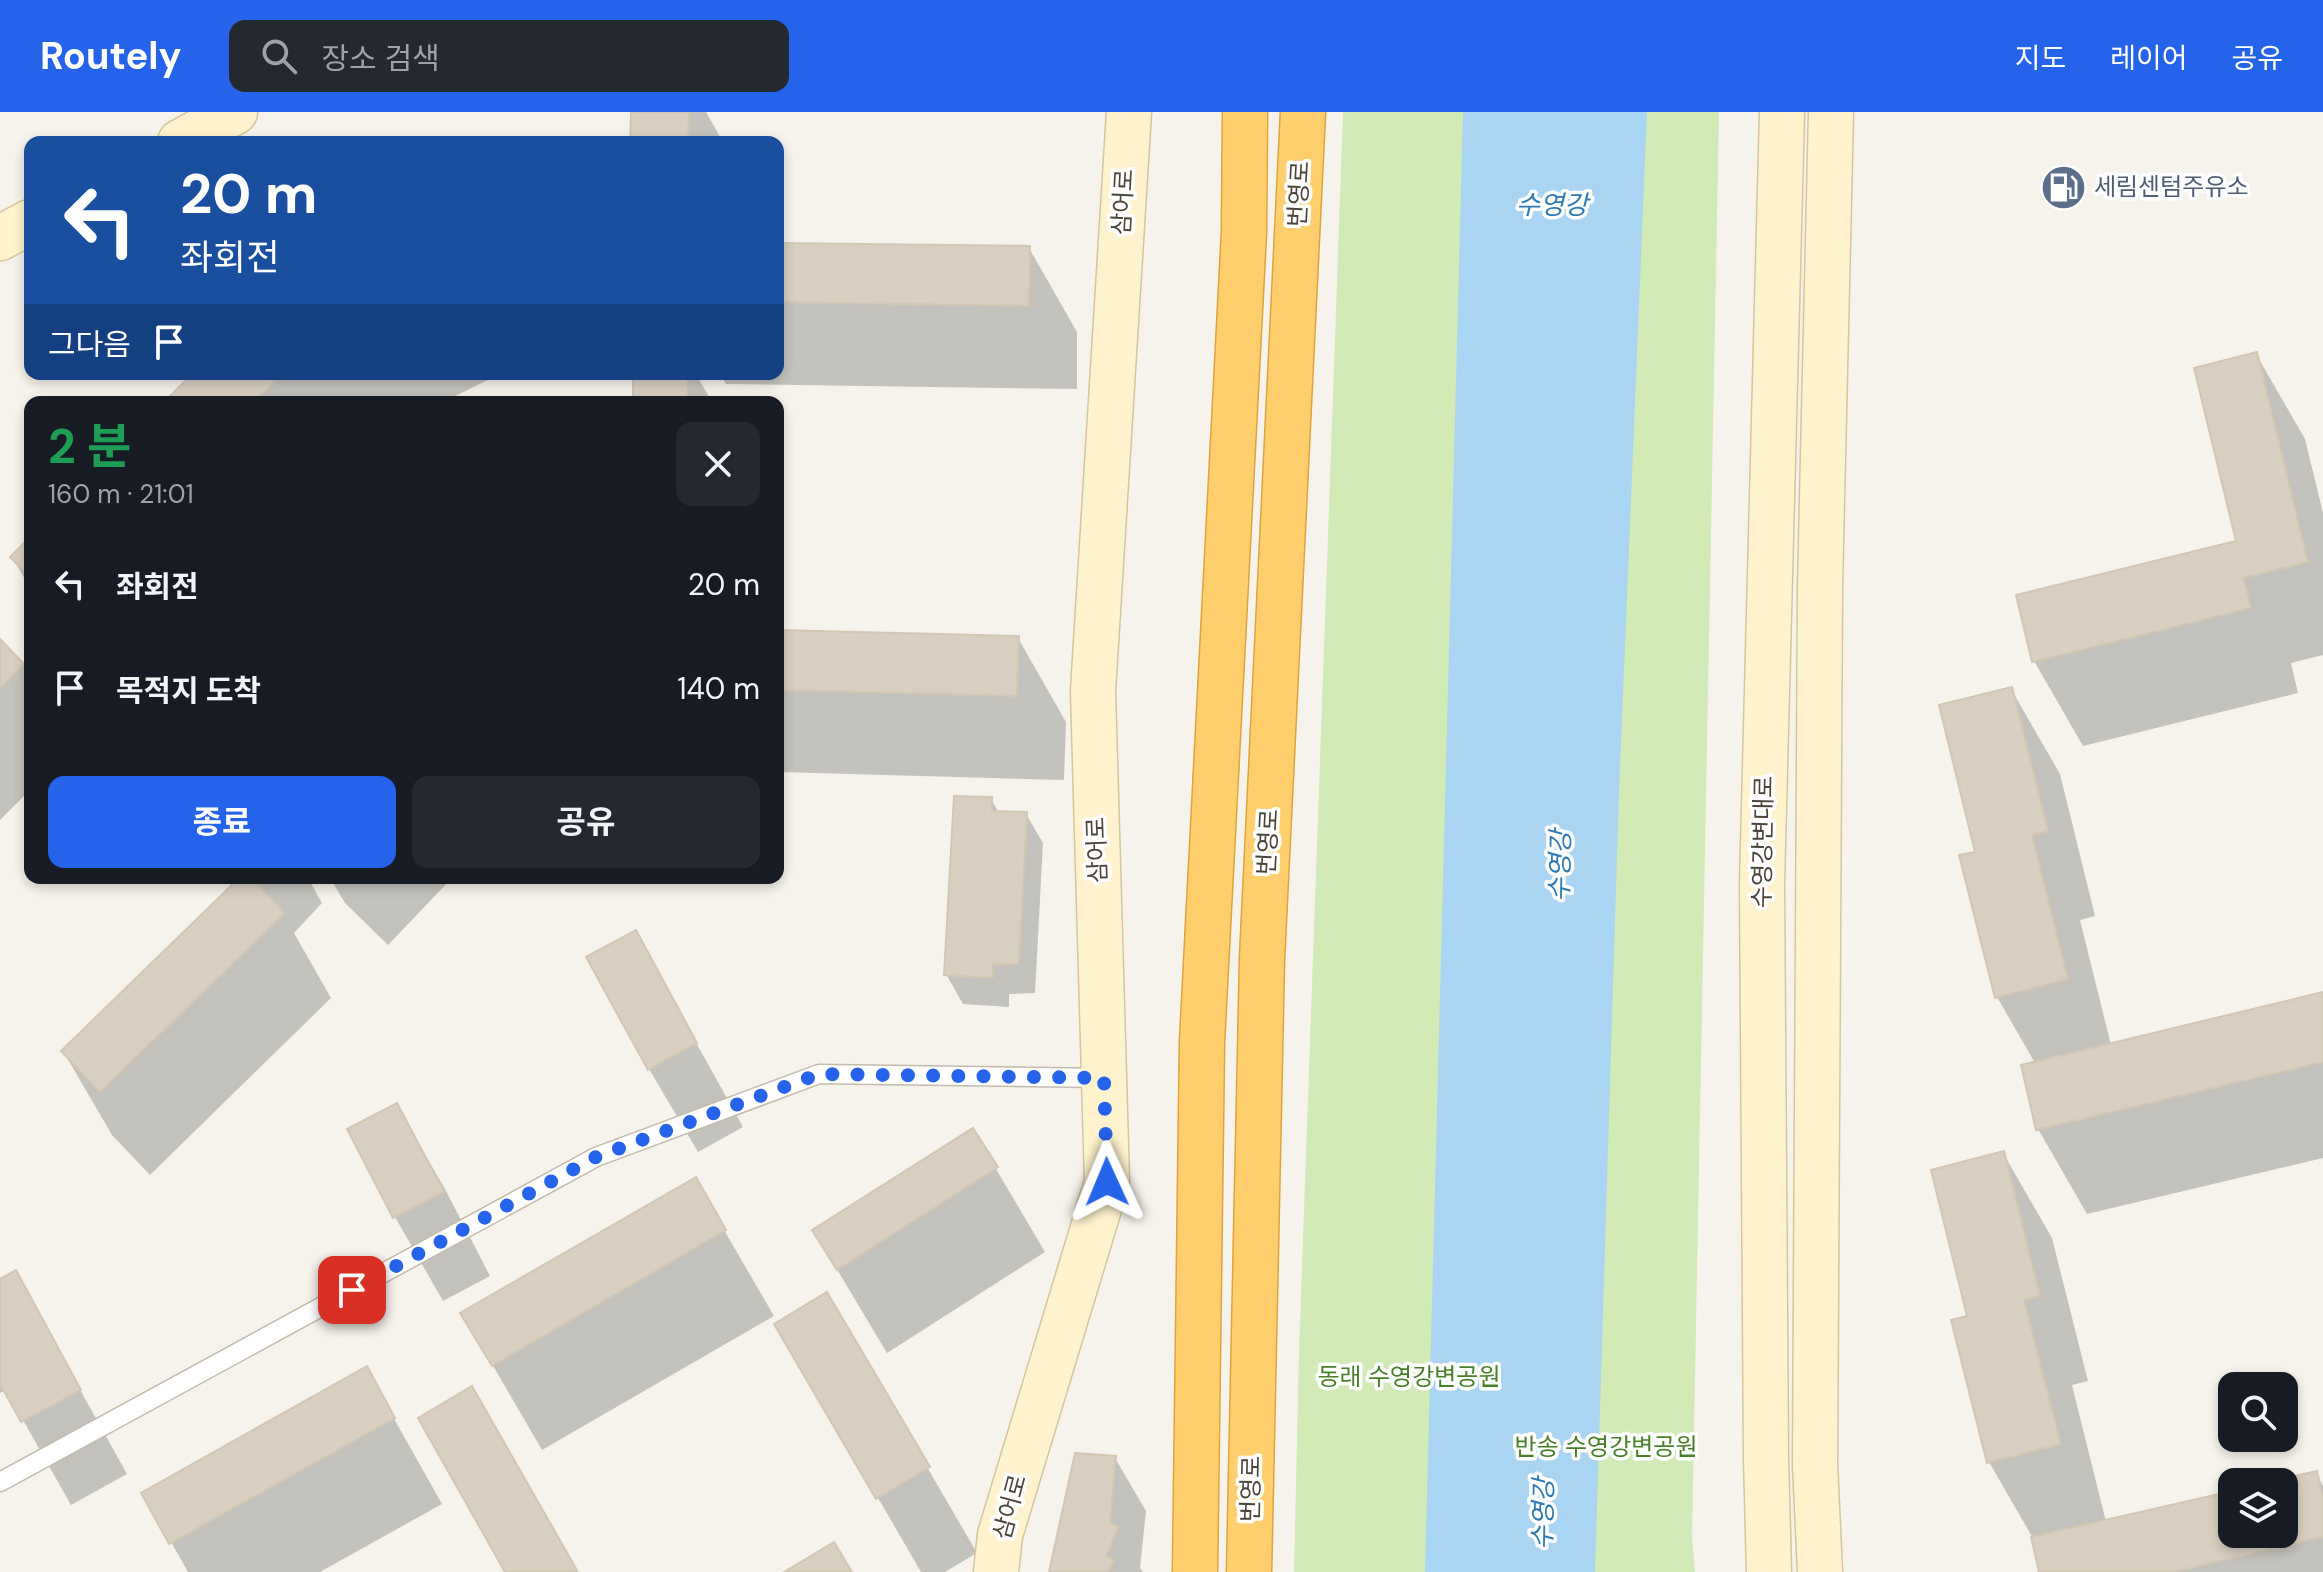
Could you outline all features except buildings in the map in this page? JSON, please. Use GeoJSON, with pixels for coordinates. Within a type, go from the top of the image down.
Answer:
{"type":"FeatureCollection","features":[{"type":"Feature","properties":{"kind":"highway"},"geometry":{"type":"LineString","coordinates":[[1195,1572],[1202,1042],[1244,232],[1245,112]]}},
{"type":"Feature","properties":{"kind":"highway","name":"번영로"},"geometry":{"type":"LineString","coordinates":[[1249,1572],[1262,959],[1303,112]]}},
{"type":"Feature","properties":{"kind":"main road"},"geometry":{"type":"LineString","coordinates":[[191,136],[235,112]]}},
{"type":"Feature","properties":{"kind":"main road","name":"삼어로"},"geometry":{"type":"LineString","coordinates":[[996,1572],[1000,1535],[1107,1182],[1093,691],[1129,112]]}},
{"type":"Feature","properties":{"kind":"main road","name":"수영강변대로"},"geometry":{"type":"LineString","coordinates":[[1769,1572],[1762,884],[1782,112]]}},
{"type":"Feature","properties":{"kind":"main road"},"geometry":{"type":"LineString","coordinates":[[1820,1572],[1815,1464],[1820,603],[1831,112]]}},
{"type":"Feature","properties":{"kind":"main road"},"geometry":{"type":"LineString","coordinates":[[0,238],[24,225]]}},
{"type":"Feature","properties":{"kind":"lane"},"geometry":{"type":"LineString","coordinates":[[0,1482],[596,1157],[819,1074],[1104,1078]]}},
{"type":"Feature","properties":{"kind":"green space"},"geometry":{"type":"Polygon","coordinates":[[[1343,112],[1719,112],[1692,1537],[1695,1572],[1294,1572],[1343,112]]]}},
{"type":"Feature","properties":{"kind":"water","name":"수영강"},"geometry":{"type":"Polygon","coordinates":[[[1463,112],[1647,112],[1619,790],[1595,1572],[1425,1572],[1463,112]]]}},
{"type":"Feature","properties":{"kind":"place","name":"세림센텀주유소"},"geometry":{"type":"Point","coordinates":[2063,187]}},
{"type":"Feature","properties":{"kind":"route"},"geometry":{"type":"LineString","coordinates":[[352,1290],[596,1157],[819,1074],[1104,1078],[1107,1182]]}},
{"type":"Feature","properties":{"kind":"park label","name":"동래 수영강변공원"},"geometry":{"type":"Point","coordinates":[1409,1377]}},
{"type":"Feature","properties":{"kind":"park label","name":"반송 수영강변공원"},"geometry":{"type":"Point","coordinates":[1606,1447]}}]}
